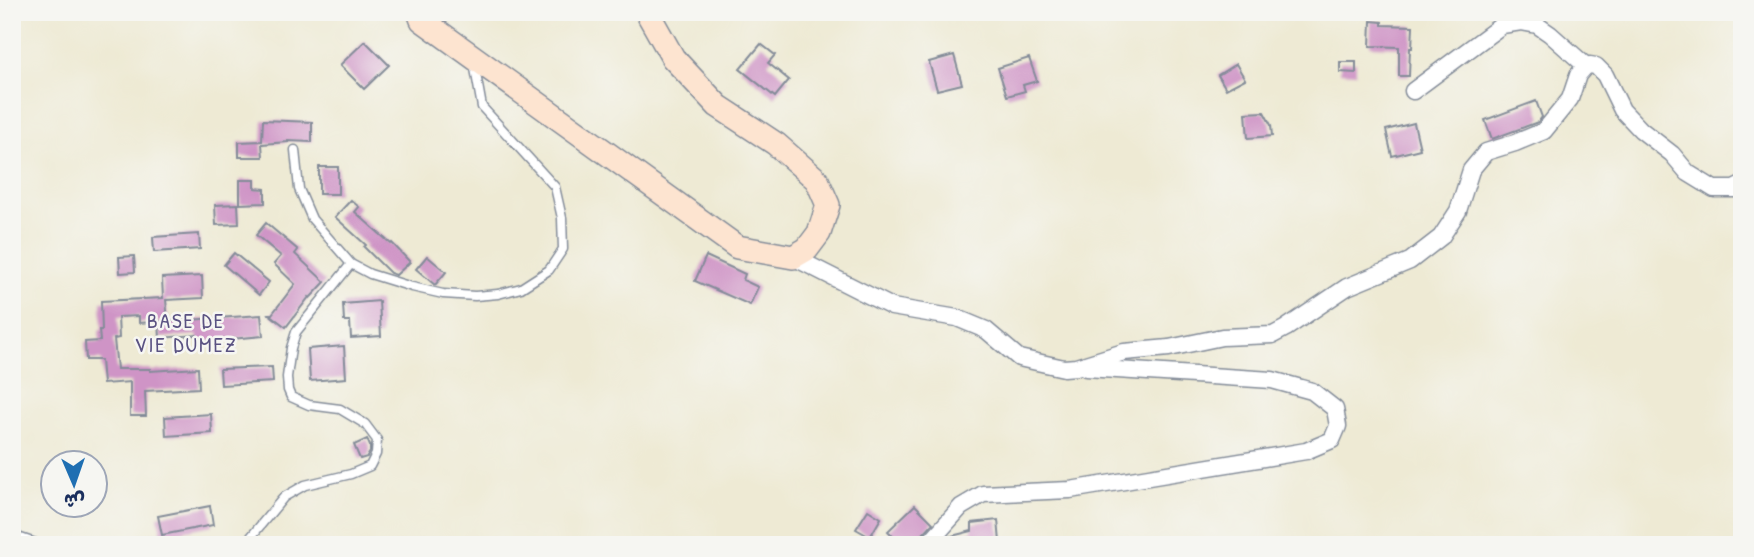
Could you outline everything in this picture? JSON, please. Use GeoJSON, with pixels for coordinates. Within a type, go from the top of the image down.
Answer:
{"type":"FeatureCollection","features":[{"type":"Feature","properties":{"kind":"street"},"geometry":{"type":"LineString","coordinates":[[419,12],[422,20],[737,247],[793,257],[892,307],[957,318],[986,330],[1019,358],[1064,368],[1272,380],[1312,391],[1335,409],[1338,426],[1332,440],[1306,451],[1070,490],[983,494],[961,507],[927,545]]}},
{"type":"Feature","properties":{"kind":"street"},"geometry":{"type":"LineString","coordinates":[[647,12],[673,58],[718,106],[776,144],[817,180],[828,205],[819,233],[807,249],[793,257]]}},
{"type":"Feature","properties":{"kind":"street"},"geometry":{"type":"LineString","coordinates":[[1413,91],[1502,25],[1521,22],[1536,25],[1550,34],[1586,66]]}},
{"type":"Feature","properties":{"kind":"street"},"geometry":{"type":"LineString","coordinates":[[1076,368],[1124,352],[1169,348],[1222,337],[1273,335],[1347,287],[1410,261],[1441,237],[1458,211],[1471,170],[1486,152],[1544,131],[1570,99],[1578,75],[1586,66],[1596,65],[1605,75],[1622,110],[1640,130],[1672,153],[1688,173],[1714,189],[1734,189],[1742,185]]}},
{"type":"Feature","properties":{"kind":"lane"},"geometry":{"type":"LineString","coordinates":[[295,150],[299,190],[312,219],[351,264],[370,274],[443,294],[475,296],[521,288],[549,270],[563,249],[562,218],[555,187],[482,107],[472,56]]}},
{"type":"Feature","properties":{"kind":"lane"},"geometry":{"type":"LineString","coordinates":[[242,545],[284,497],[305,485],[351,474],[370,466],[376,454],[377,440],[365,424],[340,409],[309,405],[291,397],[288,390],[291,348],[296,332],[351,264]]}},
{"type":"Feature","properties":{"kind":"lane"},"geometry":{"type":"LineString","coordinates":[[12,535],[41,545]]}},
{"type":"Feature","properties":{"kind":"building"},"geometry":{"type":"Polygon","coordinates":[[[1371,21],[1382,22],[1382,25],[1413,26],[1409,76],[1399,76],[1399,47],[1370,46],[1371,21]]]}},
{"type":"Feature","properties":{"kind":"building"},"geometry":{"type":"Polygon","coordinates":[[[365,41],[389,65],[364,89],[340,65],[365,41]]]}},
{"type":"Feature","properties":{"kind":"building"},"geometry":{"type":"Polygon","coordinates":[[[761,44],[775,55],[768,63],[789,80],[775,97],[740,69],[761,44]]]}},
{"type":"Feature","properties":{"kind":"building"},"geometry":{"type":"Polygon","coordinates":[[[954,55],[962,84],[937,90],[929,62],[954,55]]]}},
{"type":"Feature","properties":{"kind":"building"},"geometry":{"type":"Polygon","coordinates":[[[1029,58],[1037,81],[1023,85],[1025,91],[1007,96],[998,68],[1029,58]]]}},
{"type":"Feature","properties":{"kind":"building"},"geometry":{"type":"Polygon","coordinates":[[[1340,62],[1356,62],[1356,73],[1340,72],[1340,62]]]}},
{"type":"Feature","properties":{"kind":"building"},"geometry":{"type":"Polygon","coordinates":[[[1236,64],[1245,79],[1226,89],[1218,75],[1236,64]]]}},
{"type":"Feature","properties":{"kind":"building"},"geometry":{"type":"Polygon","coordinates":[[[1536,101],[1542,117],[1538,122],[1492,139],[1485,120],[1536,101]]]}},
{"type":"Feature","properties":{"kind":"building"},"geometry":{"type":"Polygon","coordinates":[[[1264,112],[1271,125],[1272,136],[1248,138],[1246,113],[1264,112]]]}},
{"type":"Feature","properties":{"kind":"building"},"geometry":{"type":"Polygon","coordinates":[[[263,120],[312,122],[312,142],[262,144],[263,157],[239,157],[239,142],[262,141],[263,120]]]}},
{"type":"Feature","properties":{"kind":"building"},"geometry":{"type":"Polygon","coordinates":[[[1414,123],[1420,149],[1392,156],[1386,130],[1414,123]]]}},
{"type":"Feature","properties":{"kind":"building"},"geometry":{"type":"Polygon","coordinates":[[[319,167],[338,167],[338,194],[319,194],[319,167]]]}},
{"type":"Feature","properties":{"kind":"building"},"geometry":{"type":"Polygon","coordinates":[[[240,180],[255,180],[255,188],[265,189],[265,203],[240,204],[240,180]]]}},
{"type":"Feature","properties":{"kind":"building"},"geometry":{"type":"Polygon","coordinates":[[[351,200],[359,207],[355,212],[410,262],[396,275],[390,273],[364,247],[366,245],[335,217],[351,200]]]}},
{"type":"Feature","properties":{"kind":"building"},"geometry":{"type":"Polygon","coordinates":[[[238,204],[239,224],[216,225],[215,205],[238,204]]]}},
{"type":"Feature","properties":{"kind":"building"},"geometry":{"type":"Polygon","coordinates":[[[266,223],[298,250],[295,254],[325,282],[309,297],[286,327],[269,314],[272,314],[295,284],[274,264],[281,256],[256,235],[266,223]]]}},
{"type":"Feature","properties":{"kind":"building"},"geometry":{"type":"Polygon","coordinates":[[[199,234],[200,249],[154,252],[153,237],[199,234]]]}},
{"type":"Feature","properties":{"kind":"building"},"geometry":{"type":"Polygon","coordinates":[[[234,253],[269,282],[259,295],[224,265],[234,253]]]}},
{"type":"Feature","properties":{"kind":"building"},"geometry":{"type":"Polygon","coordinates":[[[134,256],[135,272],[120,273],[119,257],[134,256]]]}},
{"type":"Feature","properties":{"kind":"building"},"geometry":{"type":"Polygon","coordinates":[[[427,256],[446,272],[435,285],[416,269],[427,256]]]}},
{"type":"Feature","properties":{"kind":"building"},"geometry":{"type":"Polygon","coordinates":[[[706,256],[745,274],[743,280],[758,287],[750,305],[695,281],[706,256]]]}},
{"type":"Feature","properties":{"kind":"building"},"geometry":{"type":"Polygon","coordinates":[[[202,276],[203,298],[166,300],[168,321],[139,323],[139,316],[118,317],[119,338],[114,339],[117,369],[150,371],[198,368],[199,388],[145,391],[146,416],[130,416],[130,382],[103,384],[101,360],[86,360],[85,342],[100,341],[101,301],[163,298],[162,278],[202,276]]]}},
{"type":"Feature","properties":{"kind":"building"},"geometry":{"type":"Polygon","coordinates":[[[379,301],[381,336],[351,338],[350,321],[344,321],[343,304],[379,301]]]}},
{"type":"Feature","properties":{"kind":"building"},"geometry":{"type":"Polygon","coordinates":[[[261,315],[263,336],[198,342],[197,335],[160,338],[159,322],[261,315]]]}},
{"type":"Feature","properties":{"kind":"building"},"geometry":{"type":"Polygon","coordinates":[[[344,346],[346,378],[310,381],[308,349],[344,346]]]}},
{"type":"Feature","properties":{"kind":"building"},"geometry":{"type":"Polygon","coordinates":[[[272,367],[273,382],[221,385],[220,369],[272,367]]]}},
{"type":"Feature","properties":{"kind":"building"},"geometry":{"type":"Polygon","coordinates":[[[211,414],[212,433],[166,436],[165,417],[211,414]]]}},
{"type":"Feature","properties":{"kind":"building"},"geometry":{"type":"Polygon","coordinates":[[[367,439],[370,452],[367,457],[360,459],[354,445],[367,439]]]}},
{"type":"Feature","properties":{"kind":"building"},"geometry":{"type":"Polygon","coordinates":[[[915,505],[933,523],[913,545],[901,545],[888,531],[915,505]]]}},
{"type":"Feature","properties":{"kind":"building"},"geometry":{"type":"Polygon","coordinates":[[[210,506],[213,525],[162,535],[158,516],[210,506]]]}},
{"type":"Feature","properties":{"kind":"building"},"geometry":{"type":"Polygon","coordinates":[[[868,510],[881,518],[870,537],[856,529],[868,510]]]}},
{"type":"Feature","properties":{"kind":"building"},"geometry":{"type":"Polygon","coordinates":[[[998,520],[1000,542],[941,545],[948,537],[972,531],[972,523],[998,520]]]}},
{"type":"Feature","properties":{"kind":"district","name":"BASE DE VIE DUMEZ"},"geometry":{"type":"Point","coordinates":[186,332]}}]}
